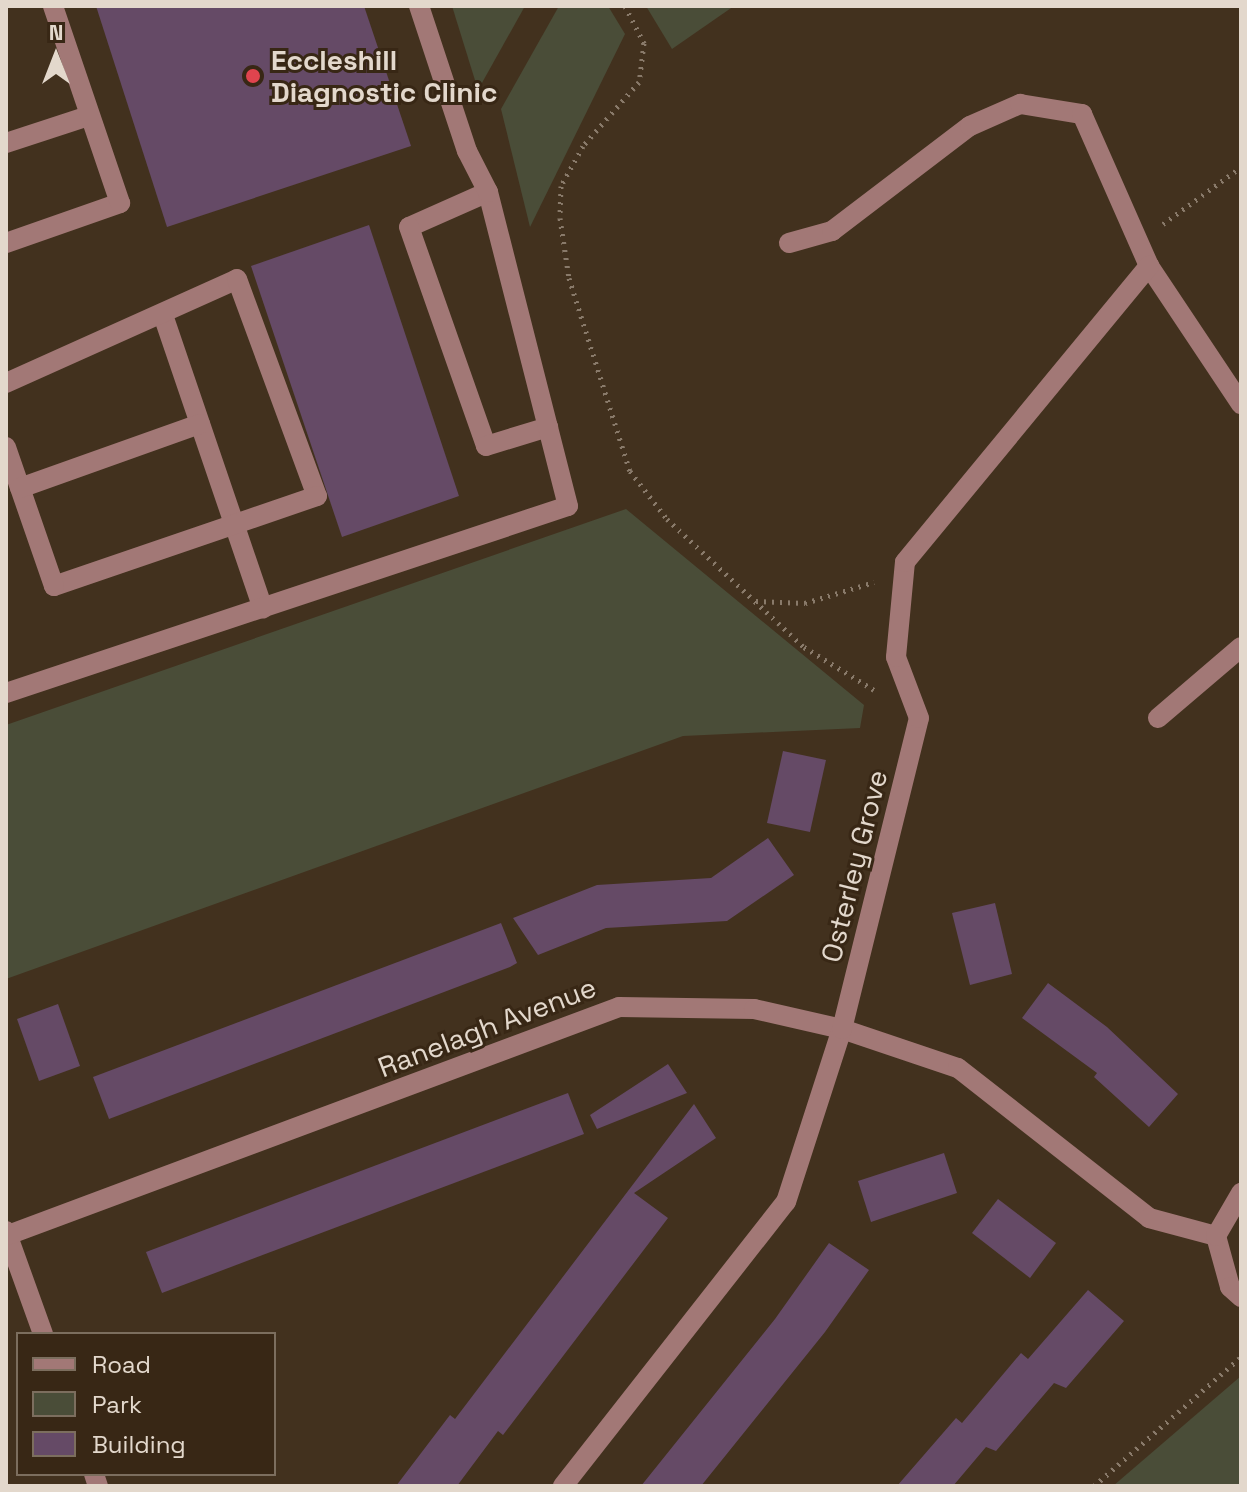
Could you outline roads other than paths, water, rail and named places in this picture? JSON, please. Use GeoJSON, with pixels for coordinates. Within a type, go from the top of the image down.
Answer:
{"type":"FeatureCollection","features":[{"type":"Feature","properties":{"kind":"street"},"geometry":{"type":"LineString","coordinates":[[6,243],[120,203],[53,6]]}},
{"type":"Feature","properties":{"kind":"street"},"geometry":{"type":"LineString","coordinates":[[6,693],[568,506],[488,192],[467,151],[419,6]]}},
{"type":"Feature","properties":{"kind":"street"},"geometry":{"type":"LineString","coordinates":[[789,243],[832,231],[970,126],[1020,104],[1082,114],[1149,266],[1241,404]]}},
{"type":"Feature","properties":{"kind":"street"},"geometry":{"type":"LineString","coordinates":[[6,143],[88,116]]}},
{"type":"Feature","properties":{"kind":"street"},"geometry":{"type":"LineString","coordinates":[[488,192],[409,227],[486,446],[548,427]]}},
{"type":"Feature","properties":{"kind":"street","name":"Osterley Grove"},"geometry":{"type":"LineString","coordinates":[[563,1486],[786,1202],[842,1029],[919,718],[896,657],[905,562],[1149,266]]}},
{"type":"Feature","properties":{"kind":"street"},"geometry":{"type":"LineString","coordinates":[[6,383],[163,315],[237,279],[317,496],[54,586],[6,447]]}},
{"type":"Feature","properties":{"kind":"street"},"geometry":{"type":"LineString","coordinates":[[163,315],[263,608]]}},
{"type":"Feature","properties":{"kind":"street"},"geometry":{"type":"LineString","coordinates":[[20,488],[200,424]]}},
{"type":"Feature","properties":{"kind":"street"},"geometry":{"type":"LineString","coordinates":[[1158,718],[1241,647]]}},
{"type":"Feature","properties":{"kind":"street","name":"Ranelagh Avenue"},"geometry":{"type":"LineString","coordinates":[[7,1233],[619,1007],[754,1009],[842,1029],[958,1068],[1149,1218],[1216,1236]]}},
{"type":"Feature","properties":{"kind":"street"},"geometry":{"type":"LineString","coordinates":[[1241,1193],[1216,1236],[1230,1287],[1241,1297]]}},
{"type":"Feature","properties":{"kind":"street"},"geometry":{"type":"LineString","coordinates":[[7,1233],[42,1332]]}},
{"type":"Feature","properties":{"kind":"place","name":"Eccleshill Diagnostic Clinic"},"geometry":{"type":"Point","coordinates":[253,76]}}]}
